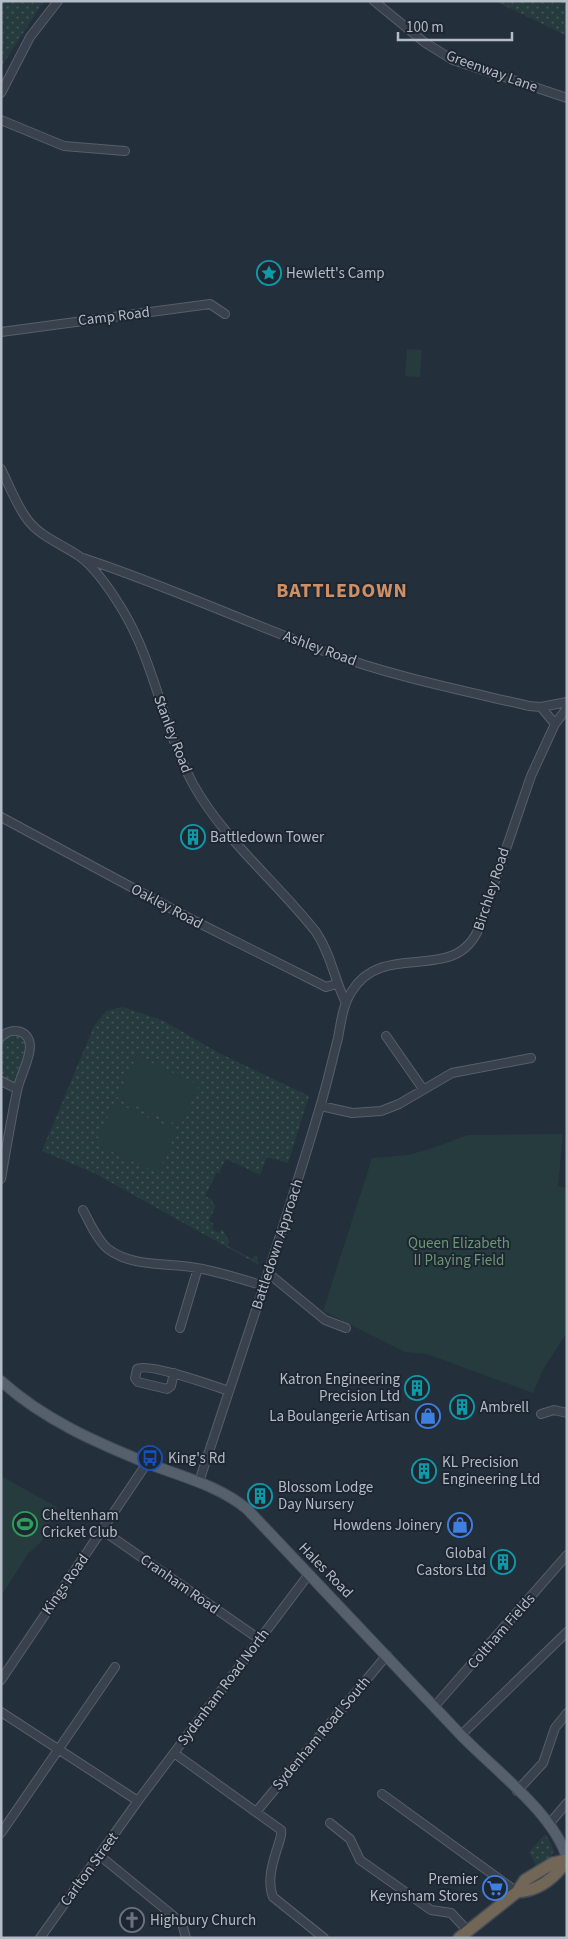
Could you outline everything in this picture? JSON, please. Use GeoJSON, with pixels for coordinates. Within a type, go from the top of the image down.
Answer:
{"type":"FeatureCollection","features":[{"type":"Feature","properties":{"kind":"highway"},"geometry":{"type":"LineString","coordinates":[[464,1934],[517,1892],[525,1880],[553,1863],[567,1859]]}},
{"type":"Feature","properties":{"kind":"main road","name":"Hales Road"},"geometry":{"type":"LineString","coordinates":[[1,1380],[32,1406],[68,1428],[147,1463],[219,1490],[247,1510],[387,1655],[461,1735],[550,1823],[562,1844],[567,1859]]}},
{"type":"Feature","properties":{"kind":"street"},"geometry":{"type":"LineString","coordinates":[[1,93],[30,37],[58,1]]}},
{"type":"Feature","properties":{"kind":"street","name":"Greenway Lane"},"geometry":{"type":"LineString","coordinates":[[374,1],[424,42],[453,60],[567,98]]}},
{"type":"Feature","properties":{"kind":"street"},"geometry":{"type":"LineString","coordinates":[[1,120],[64,146],[125,150]]}},
{"type":"Feature","properties":{"kind":"street","name":"Camp Road"},"geometry":{"type":"LineString","coordinates":[[1,332],[210,304],[225,314]]}},
{"type":"Feature","properties":{"kind":"street","name":"Stanley Road"},"geometry":{"type":"LineString","coordinates":[[1,469],[27,519],[50,539],[81,558],[100,578],[122,608],[133,628],[182,761],[193,784],[222,825],[316,932],[330,958],[336,984],[346,1003]]}},
{"type":"Feature","properties":{"kind":"street","name":"Ashley Road"},"geometry":{"type":"LineString","coordinates":[[81,558],[107,566],[326,652],[401,675],[541,707],[567,702]]}},
{"type":"Feature","properties":{"kind":"street"},"geometry":{"type":"LineString","coordinates":[[100,578],[107,566]]}},
{"type":"Feature","properties":{"kind":"street"},"geometry":{"type":"LineString","coordinates":[[541,707],[555,724]]}},
{"type":"Feature","properties":{"kind":"street","name":"Birchley Road"},"geometry":{"type":"LineString","coordinates":[[346,1003],[357,984],[379,967],[447,958],[463,951],[471,943],[479,928],[528,783],[555,724],[567,708]]}},
{"type":"Feature","properties":{"kind":"street","name":"Oakley Road"},"geometry":{"type":"LineString","coordinates":[[1,817],[179,913],[326,987],[336,984]]}},
{"type":"Feature","properties":{"kind":"street","name":"Battledown Approach"},"geometry":{"type":"LineString","coordinates":[[199,1482],[321,1106],[346,1003]]}},
{"type":"Feature","properties":{"kind":"street"},"geometry":{"type":"LineString","coordinates":[[1,1037],[7,1032],[16,1030],[24,1034],[29,1041],[30,1047],[17,1089],[1,1179]]}},
{"type":"Feature","properties":{"kind":"street"},"geometry":{"type":"LineString","coordinates":[[386,1036],[423,1089]]}},
{"type":"Feature","properties":{"kind":"street"},"geometry":{"type":"LineString","coordinates":[[321,1106],[352,1112],[381,1111],[399,1104],[423,1089],[462,1070],[531,1058]]}},
{"type":"Feature","properties":{"kind":"street"},"geometry":{"type":"LineString","coordinates":[[1,1081],[17,1089]]}},
{"type":"Feature","properties":{"kind":"street"},"geometry":{"type":"LineString","coordinates":[[83,1210],[101,1242],[111,1251],[147,1264],[172,1264],[198,1268],[264,1286]]}},
{"type":"Feature","properties":{"kind":"street"},"geometry":{"type":"LineString","coordinates":[[180,1328],[198,1268]]}},
{"type":"Feature","properties":{"kind":"street"},"geometry":{"type":"LineString","coordinates":[[268,1273],[325,1320],[346,1328]]}},
{"type":"Feature","properties":{"kind":"street"},"geometry":{"type":"LineString","coordinates":[[174,1373],[171,1386],[167,1389],[138,1382],[135,1378],[137,1369],[141,1366],[174,1373],[229,1391]]}},
{"type":"Feature","properties":{"kind":"street"},"geometry":{"type":"LineString","coordinates":[[540,1414],[554,1410],[567,1413]]}},
{"type":"Feature","properties":{"kind":"street","name":"Kings Road"},"geometry":{"type":"LineString","coordinates":[[1,1680],[147,1463]]}},
{"type":"Feature","properties":{"kind":"street","name":"Cranham Road"},"geometry":{"type":"LineString","coordinates":[[102,1530],[259,1639]]}},
{"type":"Feature","properties":{"kind":"street","name":"Coltham Fields"},"geometry":{"type":"LineString","coordinates":[[434,1707],[567,1555]]}},
{"type":"Feature","properties":{"kind":"street","name":"Sydenham Road North"},"geometry":{"type":"LineString","coordinates":[[138,1801],[309,1574]]}},
{"type":"Feature","properties":{"kind":"street"},"geometry":{"type":"LineString","coordinates":[[461,1735],[567,1632]]}},
{"type":"Feature","properties":{"kind":"street","name":"Sydenham Road South"},"geometry":{"type":"LineString","coordinates":[[256,1812],[387,1655]]}},
{"type":"Feature","properties":{"kind":"street"},"geometry":{"type":"LineString","coordinates":[[1,1834],[115,1667]]}},
{"type":"Feature","properties":{"kind":"street"},"geometry":{"type":"LineString","coordinates":[[1,1712],[138,1801]]}},
{"type":"Feature","properties":{"kind":"street"},"geometry":{"type":"LineString","coordinates":[[517,1791],[543,1763],[555,1728],[567,1713]]}},
{"type":"Feature","properties":{"kind":"street"},"geometry":{"type":"LineString","coordinates":[[174,1753],[282,1832],[270,1872],[273,1897],[279,1904],[324,1938]]}},
{"type":"Feature","properties":{"kind":"street"},"geometry":{"type":"LineString","coordinates":[[382,1794],[517,1892]]}},
{"type":"Feature","properties":{"kind":"street","name":"Carlton Street"},"geometry":{"type":"LineString","coordinates":[[40,1938],[138,1801]]}},
{"type":"Feature","properties":{"kind":"street"},"geometry":{"type":"LineString","coordinates":[[550,1823],[567,1803]]}},
{"type":"Feature","properties":{"kind":"street"},"geometry":{"type":"LineString","coordinates":[[330,1823],[350,1839],[360,1860],[431,1910],[451,1914],[464,1934]]}},
{"type":"Feature","properties":{"kind":"street"},"geometry":{"type":"LineString","coordinates":[[99,1855],[182,1923],[186,1938]]}},
{"type":"Feature","properties":{"kind":"green space"},"geometry":{"type":"Polygon","coordinates":[[[1,1],[44,1],[1,67],[1,1]]]}},
{"type":"Feature","properties":{"kind":"green space"},"geometry":{"type":"Polygon","coordinates":[[[495,1],[567,1],[567,36],[495,1]]]}},
{"type":"Feature","properties":{"kind":"green space"},"geometry":{"type":"Polygon","coordinates":[[[407,349],[422,350],[420,377],[405,376],[407,349]]]}},
{"type":"Feature","properties":{"kind":"green space"},"geometry":{"type":"Polygon","coordinates":[[[123,1007],[164,1021],[217,1052],[309,1096],[288,1163],[267,1157],[260,1175],[226,1159],[220,1171],[221,1174],[217,1172],[205,1196],[213,1200],[212,1203],[216,1205],[209,1221],[214,1224],[212,1229],[219,1233],[222,1229],[229,1241],[228,1246],[252,1259],[256,1255],[259,1265],[94,1173],[42,1151],[94,1026],[106,1011],[123,1007]]]}},
{"type":"Feature","properties":{"kind":"green space"},"geometry":{"type":"Polygon","coordinates":[[[13,1030],[29,1041],[17,1089],[1,1081],[1,1037],[13,1030]]]}},
{"type":"Feature","properties":{"kind":"green space"},"geometry":{"type":"Polygon","coordinates":[[[137,1056],[199,1085],[180,1126],[117,1097],[137,1056]]]}},
{"type":"Feature","properties":{"kind":"green space"},"geometry":{"type":"Polygon","coordinates":[[[115,1102],[177,1131],[158,1173],[95,1144],[115,1102]]]}},
{"type":"Feature","properties":{"kind":"green space","name":"Queen Elizabeth II Playing Field"},"geometry":{"type":"Polygon","coordinates":[[[563,1134],[558,1186],[567,1188],[567,1332],[543,1370],[533,1393],[427,1354],[405,1352],[323,1311],[372,1158],[407,1155],[468,1135],[563,1134]]]}},
{"type":"Feature","properties":{"kind":"green space","name":"Cheltenham Cricket Club"},"geometry":{"type":"Polygon","coordinates":[[[1,1476],[57,1507],[42,1541],[28,1554],[1,1596],[1,1476]]]}},
{"type":"Feature","properties":{"kind":"green space"},"geometry":{"type":"Polygon","coordinates":[[[545,1834],[552,1846],[553,1853],[548,1860],[537,1868],[529,1852],[545,1834]]]}},
{"type":"Feature","properties":{"kind":"place","name":"Hewlett's Camp"},"geometry":{"type":"Point","coordinates":[269,273]}},
{"type":"Feature","properties":{"kind":"place","name":"Battledown Tower"},"geometry":{"type":"Point","coordinates":[193,837]}},
{"type":"Feature","properties":{"kind":"place","name":"Katron Engineering Precision Ltd"},"geometry":{"type":"Point","coordinates":[417,1388]}},
{"type":"Feature","properties":{"kind":"place","name":"Ambrell"},"geometry":{"type":"Point","coordinates":[462,1407]}},
{"type":"Feature","properties":{"kind":"place","name":"La Boulangerie Artisan"},"geometry":{"type":"Point","coordinates":[428,1416]}},
{"type":"Feature","properties":{"kind":"place","name":"King's Rd"},"geometry":{"type":"Point","coordinates":[150,1458]}},
{"type":"Feature","properties":{"kind":"place","name":"KL Precision Engineering Ltd"},"geometry":{"type":"Point","coordinates":[424,1471]}},
{"type":"Feature","properties":{"kind":"place","name":"Blossom Lodge Day Nursery"},"geometry":{"type":"Point","coordinates":[260,1496]}},
{"type":"Feature","properties":{"kind":"place","name":"Cheltenham Cricket Club"},"geometry":{"type":"Point","coordinates":[25,1524]}},
{"type":"Feature","properties":{"kind":"place","name":"Howdens Joinery"},"geometry":{"type":"Point","coordinates":[460,1525]}},
{"type":"Feature","properties":{"kind":"place","name":"Global Castors Ltd"},"geometry":{"type":"Point","coordinates":[503,1562]}},
{"type":"Feature","properties":{"kind":"place","name":"Premier Keynsham Stores"},"geometry":{"type":"Point","coordinates":[495,1888]}},
{"type":"Feature","properties":{"kind":"place","name":"Highbury Church"},"geometry":{"type":"Point","coordinates":[132,1920]}},
{"type":"Feature","properties":{"kind":"district","name":"BATTLEDOWN"},"geometry":{"type":"Point","coordinates":[342,590]}}]}
